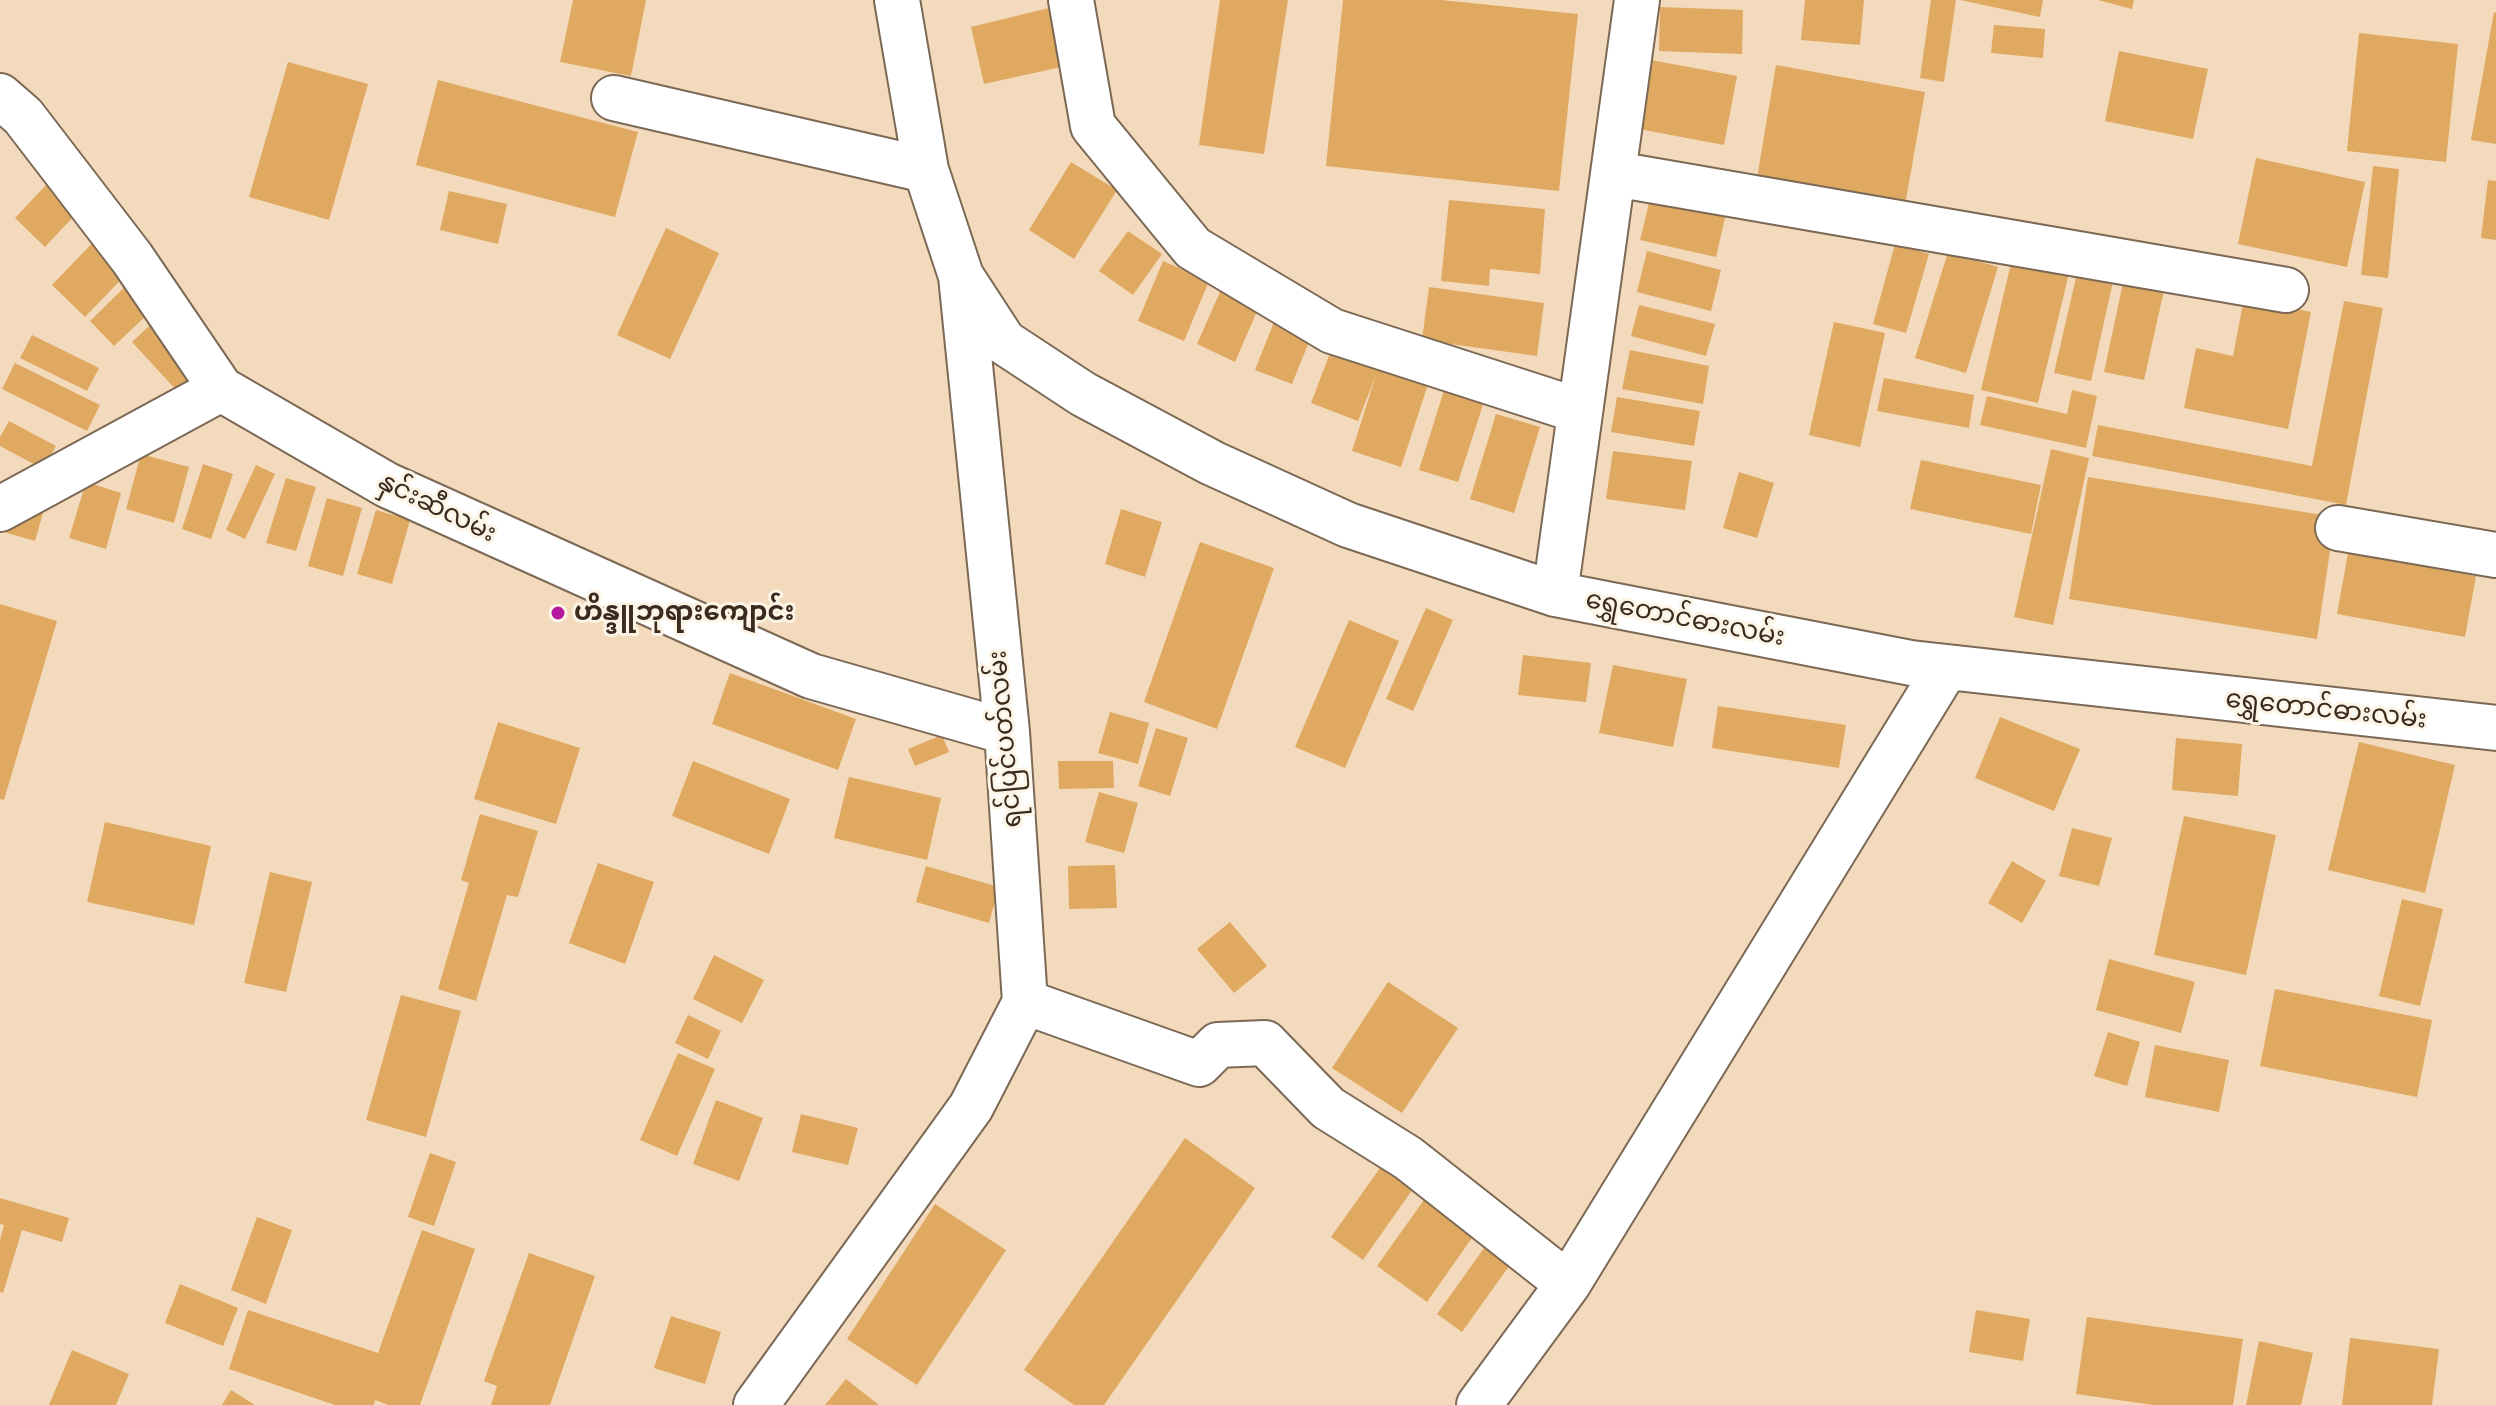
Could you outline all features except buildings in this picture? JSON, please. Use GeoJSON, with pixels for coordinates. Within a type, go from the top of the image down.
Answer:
{"type":"FeatureCollection","features":[{"type":"Feature","properties":{"kind":"street","name":"ရင်ပြင်ပတ်လမ်း"},"geometry":{"type":"LineString","coordinates":[[897,0],[926,170],[961,276],[1007,732],[1025,1002]]}},
{"type":"Feature","properties":{"kind":"street"},"geometry":{"type":"LineString","coordinates":[[1071,0],[1093,126],[1193,248],[1332,331],[1580,411]]}},
{"type":"Feature","properties":{"kind":"street"},"geometry":{"type":"LineString","coordinates":[[1555,594],[1637,0]]}},
{"type":"Feature","properties":{"kind":"street","name":"နှင်းဆီလမ်း"},"geometry":{"type":"LineString","coordinates":[[0,96],[23,116],[132,258],[221,389],[387,485],[811,676],[1007,732]]}},
{"type":"Feature","properties":{"kind":"street"},"geometry":{"type":"LineString","coordinates":[[614,98],[926,170]]}},
{"type":"Feature","properties":{"kind":"street"},"geometry":{"type":"LineString","coordinates":[[1615,174],[2286,290]]}},
{"type":"Feature","properties":{"kind":"street","name":"ရွှေတောင်ဓားလမ်း"},"geometry":{"type":"LineString","coordinates":[[961,276],[1004,342],[1083,394],[1212,463],[1348,525],[1555,594],[1946,668],[2496,728]]}},
{"type":"Feature","properties":{"kind":"street"},"geometry":{"type":"LineString","coordinates":[[0,509],[221,389]]}},
{"type":"Feature","properties":{"kind":"street"},"geometry":{"type":"LineString","coordinates":[[2338,528],[2496,555]]}},
{"type":"Feature","properties":{"kind":"street"},"geometry":{"type":"LineString","coordinates":[[1479,1405],[1568,1284],[1946,668]]}},
{"type":"Feature","properties":{"kind":"street"},"geometry":{"type":"LineString","coordinates":[[756,1405],[971,1107],[1025,1002],[1199,1064],[1218,1045],[1265,1043],[1328,1108],[1408,1158],[1568,1284]]}},
{"type":"Feature","properties":{"kind":"place","name":"ဟိန္ဒူဘုရားကျောင်း"},"geometry":{"type":"Point","coordinates":[558,613]}}]}
